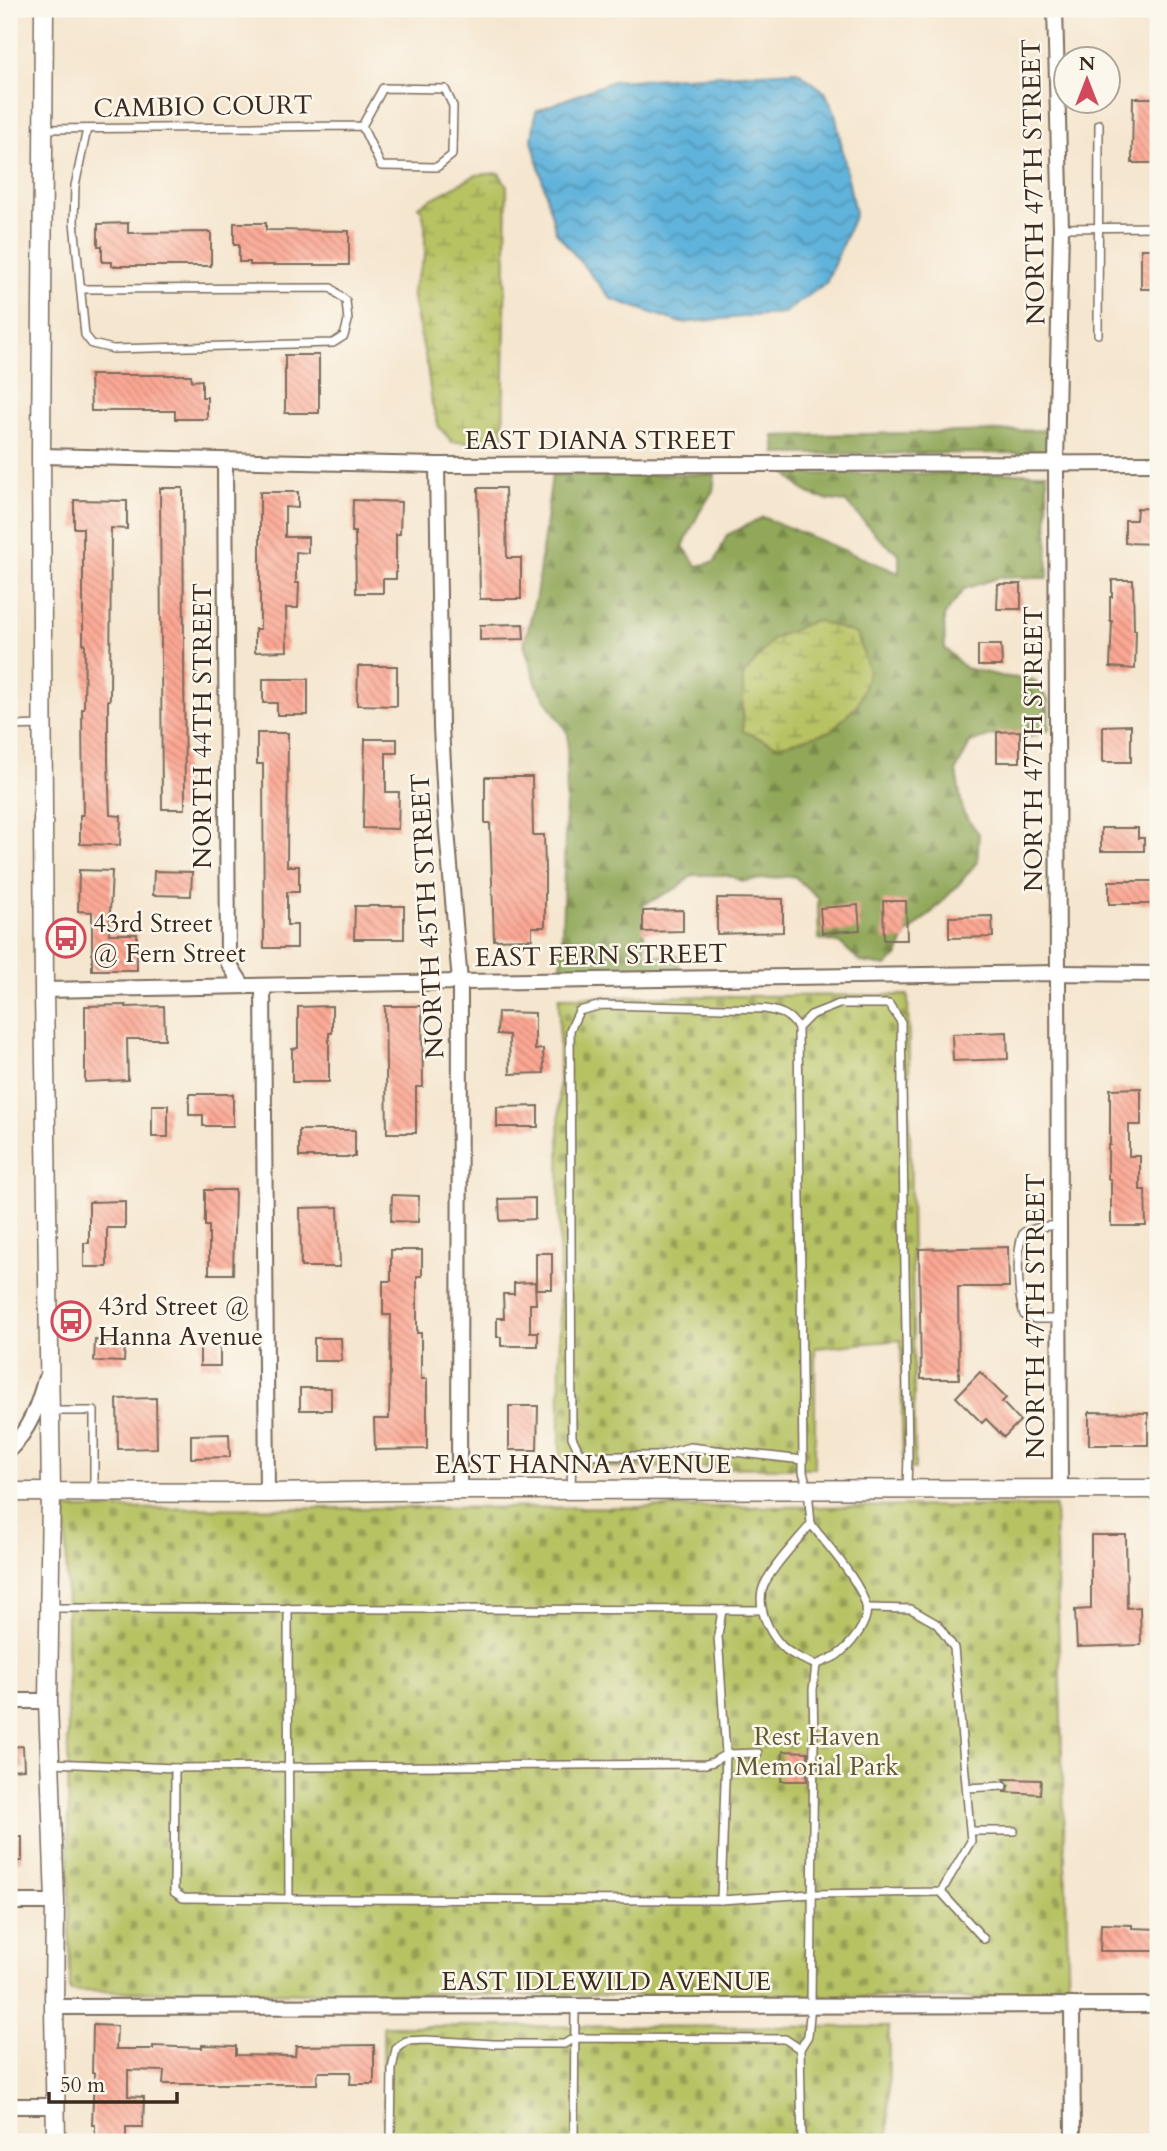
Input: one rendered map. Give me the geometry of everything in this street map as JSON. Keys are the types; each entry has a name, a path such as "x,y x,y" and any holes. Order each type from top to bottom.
{"street":[{"path":"44,9 42,725 51,1493 48,1701 55,1902 56,2142"},
{"name":"NORTH 47TH STREET","path":"1055,9 1061,228 1056,463 1060,1489"},
{"name":"EAST DIANA STREET","path":"41,456 437,466 1158,463"},
{"name":"NORTH 44TH STREET","path":"225,461 228,962 243,986"},
{"name":"NORTH 45TH STREET","path":"437,466 441,727 460,982 459,1490"},
{"name":"EAST FERN STREET","path":"44,990 1158,974"},
{"path":"263,986 267,1493"},
{"path":"9,1450 21,1437 38,1405 49,1365"},
{"name":"EAST HANNA AVENUE","path":"9,1492 1158,1489"},
{"path":"9,1701 48,1701"},
{"path":"9,1902 55,1902"},
{"path":"1072,2005 1073,2142"},
{"name":"EAST IDLEWILD AVENUE","path":"54,2007 1158,2005"},
{"path":"9,2106 56,2106"}],"lane":[{"path":"383,88 445,89 453,106 452,155 437,167 381,166 362,126 383,88"},
{"path":"1098,334 1099,124"},
{"name":"CAMBIO COURT","path":"44,129 362,126"},
{"path":"82,289 331,288 346,301 348,321 344,336 332,343 113,349 92,344 85,335 74,222 75,186 87,129"},
{"path":"1061,228 1158,227"},
{"path":"9,726 42,725"},
{"path":"799,1028 811,1015 839,1004 889,1004 901,1022 907,1489"},
{"path":"579,1452 572,1437 570,1030 579,1011 602,1005 765,1009 783,1012 799,1028 803,1472 808,1489 811,1524 858,1588 867,1608 862,1625 851,1641 837,1655 816,1665"},
{"path":"1059,1225 1024,1232 1020,1244 1020,1290 1024,1315 1035,1319 1060,1319"},
{"path":"50,1411 94,1411 94,1493"},
{"path":"571,1490 572,1455 579,1452 597,1456 657,1456 690,1447 803,1460"},
{"path":"811,1524 775,1568 762,1589 762,1610 782,1647 816,1665"},
{"path":"49,1608 762,1610"},
{"path":"288,1608 289,1899"},
{"path":"867,1608 911,1609 937,1624 954,1648 971,1841 941,1892"},
{"path":"721,1900 726,1754 718,1636 722,1610"},
{"path":"802,2142 800,2049 808,2036 810,2005 813,1690 816,1665"},
{"path":"50,1763 175,1768 706,1764 726,1754 758,1753"},
{"path":"175,1768 174,1892 183,1898 721,1900 941,1892 984,1939"},
{"path":"967,1788 1003,1786"},
{"path":"971,1831 1014,1831"},
{"path":"573,2142 575,2006"},
{"path":"391,2142 392,2069 396,2049 406,2041 564,2044 574,2038 785,2039 800,2049"}],"green space":[{"path":"499,173 507,186 503,441 452,442 439,427 432,404 414,304 412,290 425,256 425,225 418,206 476,175"},
{"path":"1046,430 1046,453 776,454 774,436"},
{"path":"1047,473 1048,578 1000,577 964,589 944,616 945,648 965,668 1034,680 1048,700 1049,730 1027,738 994,735 970,743 956,771 963,812 979,834 977,862 931,913 905,936 898,956 886,966 861,962 841,944 819,939 818,898 794,876 743,881 727,875 693,875 677,888 643,905 645,955 678,956 679,969 561,971 568,734 537,685 524,645 536,596 552,475 715,474 713,491 683,546 697,566 715,562 727,535 763,517 899,573 899,554 879,538 846,502 813,496 800,488 787,474"},
{"path":"815,620 857,634 869,671 858,704 831,731 778,746 743,731 743,676 773,639"},
{"path":"908,995 915,1469 903,1468 901,1340 815,1348 815,1468 560,1467 559,997"},
{"name":"Rest Haven Memorial Park","path":"1055,1506 1069,1999 70,1991 66,1509"},
{"path":"383,2026 889,2027 888,2142 385,2142"}],"water":[{"path":"797,71 825,92 835,113 855,214 826,283 784,313 681,323 611,299 556,232 532,140 536,111 613,81"}],"building":[{"path":"1133,98 1158,98 1158,163 1132,163"},
{"path":"128,223 128,233 211,232 211,266 112,266 112,262 102,262 102,246 98,246 98,224"},
{"path":"234,223 266,223 266,230 349,231 349,265 250,265 250,262 239,262 239,245 234,245"},
{"path":"1141,249 1158,249 1158,289 1141,289"},
{"path":"285,355 319,355 319,413 285,413"},
{"path":"90,375 191,375 192,381 202,380 202,397 207,397 207,419 175,419 175,411 91,411"},
{"path":"160,488 183,488 185,809 162,809"},
{"path":"478,488 505,488 507,558 521,558 521,599 480,599"},
{"path":"260,492 298,492 298,508 285,507 285,537 308,537 308,553 296,552 298,608 286,608 287,651 255,652 255,629 260,629"},
{"path":"74,500 127,501 127,529 111,528 108,762 110,815 121,816 120,845 80,844 80,815 83,815 82,709 85,644 83,528 74,528"},
{"path":"353,500 401,502 400,534 396,534 396,579 383,579 383,593 356,593"},
{"path":"1137,508 1158,509 1158,544 1125,543 1125,520 1136,520"},
{"path":"1112,580 1133,580 1135,669 1110,667"},
{"path":"998,584 1021,584 1021,609 997,609"},
{"path":"523,624 524,639 480,640 480,625"},
{"path":"978,645 1001,645 1002,666 978,666"},
{"path":"358,666 397,666 397,706 357,705"},
{"path":"263,679 308,679 308,715 277,715 277,703 263,703"},
{"path":"1131,725 1131,762 1103,762 1103,726"},
{"path":"1020,731 1020,762 997,762 997,732"},
{"path":"257,733 288,733 287,866 299,866 299,892 287,892 287,925 297,925 297,948 264,948 263,764 257,764"},
{"path":"365,739 397,739 397,753 386,753 386,792 399,792 398,829 363,828"},
{"path":"485,777 532,777 533,835 544,835 545,927 532,927 532,939 494,940 490,823 485,823"},
{"path":"1101,828 1138,828 1138,838 1144,838 1144,851 1101,851"},
{"path":"79,870 112,871 109,934 137,934 137,970 92,970 92,912 78,911"},
{"path":"154,871 192,872 191,896 153,895"},
{"path":"1109,881 1157,881 1157,904 1109,904"},
{"path":"717,898 783,899 783,932 717,934"},
{"path":"883,901 906,901 907,940 884,940"},
{"path":"858,905 860,930 822,933 820,908"},
{"path":"355,906 404,906 404,939 354,939"},
{"path":"683,910 683,931 643,932 643,911"},
{"path":"992,916 993,937 949,938 949,917"},
{"path":"85,1006 164,1006 165,1039 127,1039 128,1080 85,1082"},
{"path":"332,1006 329,1082 292,1082 292,1049 298,1048 298,1007"},
{"path":"385,1006 422,1006 423,1087 416,1087 416,1133 387,1133"},
{"path":"498,1012 535,1013 535,1050 543,1049 544,1073 510,1074 509,1035 497,1034"},
{"path":"1007,1032 1008,1059 953,1061 952,1034"},
{"path":"1141,1088 1141,1125 1129,1125 1129,1156 1140,1156 1140,1190 1145,1190 1146,1226 1111,1226 1111,1179 1108,1179 1110,1089"},
{"path":"189,1094 233,1094 233,1126 203,1126 203,1115 189,1115"},
{"path":"152,1105 168,1105 168,1137 152,1137"},
{"path":"538,1106 538,1127 497,1127 497,1107"},
{"path":"299,1130 355,1130 355,1157 299,1157"},
{"path":"205,1190 235,1190 233,1274 209,1274 209,1226 205,1226"},
{"path":"392,1195 419,1196 418,1222 391,1221"},
{"path":"535,1198 535,1219 500,1221 499,1199"},
{"path":"125,1201 125,1228 107,1228 107,1267 84,1267 84,1243 89,1243 89,1202"},
{"path":"338,1207 340,1267 301,1267 300,1208"},
{"path":"1008,1247 1009,1287 958,1287 959,1379 921,1379 919,1249"},
{"path":"391,1250 422,1250 422,1276 417,1276 417,1333 421,1333 421,1379 427,1379 427,1449 375,1450 374,1419 389,1419 391,1315 383,1315 383,1281 391,1281"},
{"path":"536,1253 552,1253 552,1289 536,1289"},
{"path":"535,1282 536,1304 530,1304 530,1332 538,1332 538,1346 501,1346 501,1337 497,1337 497,1318 504,1318 503,1294 514,1294 514,1283"},
{"path":"314,1338 341,1338 342,1361 314,1361"},
{"path":"200,1339 220,1339 220,1366 200,1366"},
{"path":"95,1340 125,1342 124,1362 94,1361"},
{"path":"980,1372 1006,1398 1002,1402 1020,1421 1004,1437 986,1419 982,1423 956,1397"},
{"path":"300,1388 331,1388 331,1410 300,1410"},
{"path":"156,1398 157,1448 118,1449 117,1399"},
{"path":"509,1406 538,1406 537,1450 509,1450"},
{"path":"1089,1412 1148,1413 1148,1445 1089,1445"},
{"path":"229,1434 230,1457 191,1458 191,1435"},
{"path":"1091,1535 1126,1535 1127,1608 1140,1607 1141,1645 1077,1647 1075,1610 1091,1609"},
{"path":"23,1746 24,1769 9,1770 9,1747"},
{"path":"783,1751 808,1752 807,1781 781,1781"},
{"path":"1004,1779 1041,1780 1040,1794 1003,1792 1007,1791 1009,1786"},
{"path":"9,1837 22,1837 22,1861 9,1861"},
{"path":"1101,1924 1158,1929 1158,1951 1100,1951"},
{"path":"93,2025 117,2026 116,2049 236,2046 236,2055 295,2056 296,2046 374,2045 374,2084 350,2084 351,2072 318,2072 317,2084 163,2084 164,2071 128,2070 128,2096 144,2097 143,2127 126,2127 126,2142 95,2142 95,2125 92,2125"}],"place":[{"name":"43rd Street @ Fern Street","path":"66,938"},
{"name":"43rd Street @ Hanna Avenue","path":"71,1321"}]}
